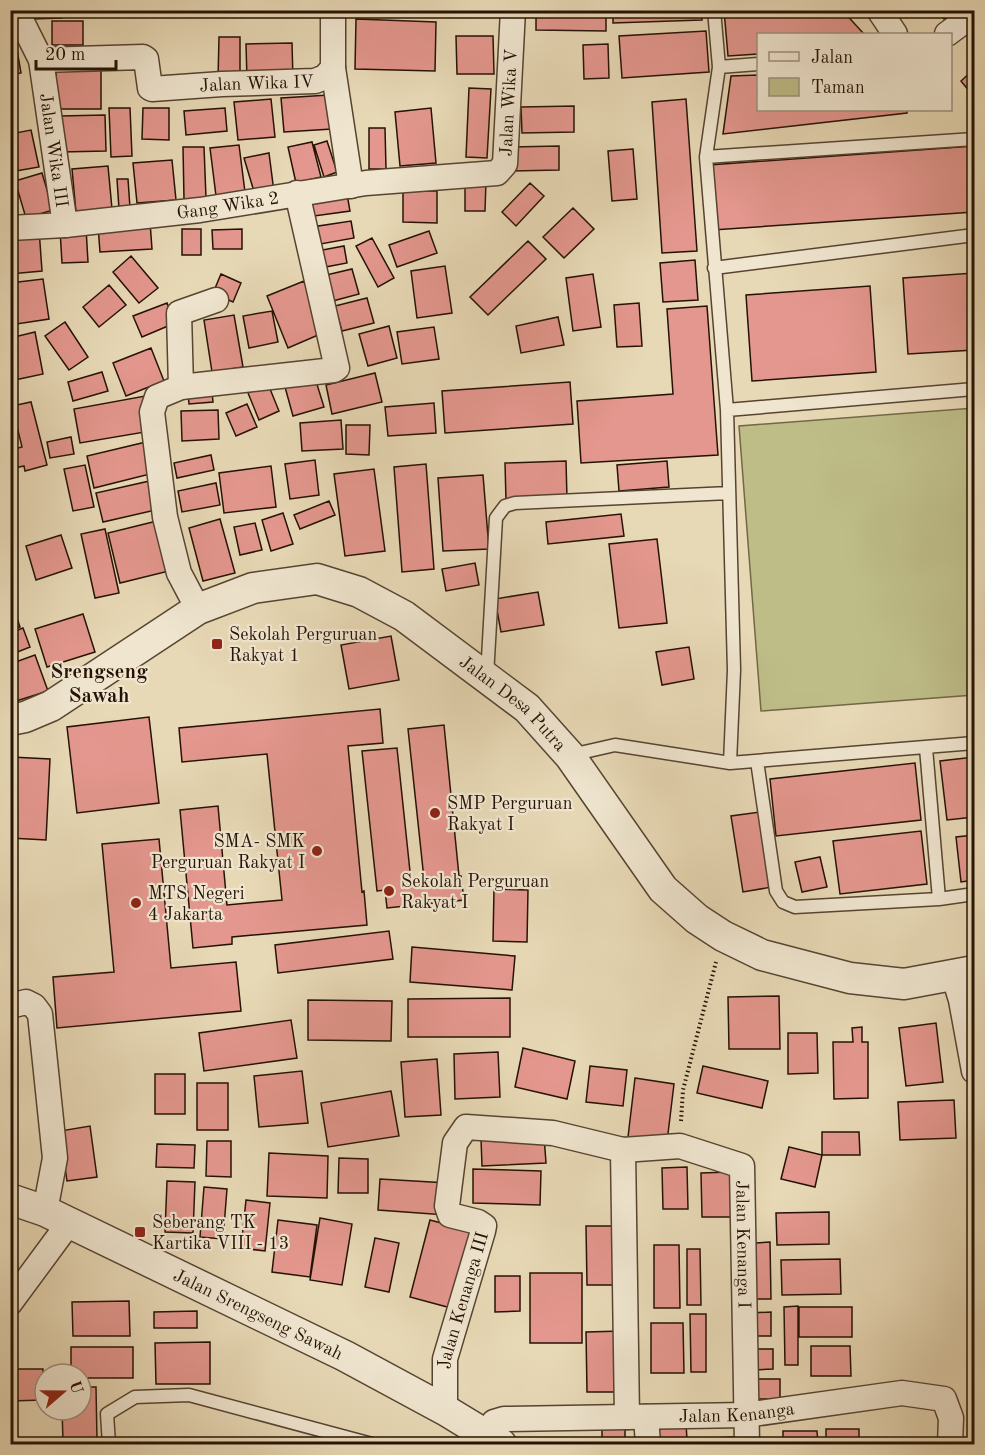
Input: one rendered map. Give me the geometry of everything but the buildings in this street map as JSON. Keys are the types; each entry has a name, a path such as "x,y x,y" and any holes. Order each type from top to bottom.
{"street":[{"name":"Jalan Wika III","path":"16,10 41,60 65,225"},
{"name":"Jalan Wika IV","path":"41,60 143,57 146,58 152,89 315,81 325,77 333,68 333,10"},
{"name":"Jalan Wika V","path":"443,177 497,173 505,164 513,10"},
{"path":"879,10 894,33"},
{"path":"948,33 975,14"},
{"path":"333,68 351,186"},
{"name":"Gang Wika 2","path":"10,228 65,225 200,210 351,186 443,177"},
{"path":"198,609 179,573 165,517 152,412 158,397 181,387 337,368 297,194"},
{"path":"181,387 179,313 216,300"},
{"name":"Jalan Desa Putra","path":"10,720 25,717 51,706 198,609 253,588 316,579 359,592 404,616 527,708 570,756 663,888 697,919 723,936 762,955 850,978 904,984 964,974"},
{"path":"964,974 961,1000 975,1071"},
{"path":"10,1006 26,1002 34,1006 40,1014 55,1158 57,1217 10,1303"},
{"name":"Jalan Kenanga III","path":"445,1410 445,1359 484,1226 478,1222 450,1215 447,1206 455,1143 466,1127 553,1133 623,1150"},
{"path":"648,1444 637,1417 623,1150 680,1146"},
{"name":"Jalan Kenanga I","path":"680,1146 742,1166 747,1444"},
{"name":"Jalan Srengseng Sawah","path":"10,1199 57,1217 345,1356 494,1439"},
{"name":"Jalan Kenanga","path":"494,1439 494,1422 504,1419 746,1415 902,1393 944,1399 951,1418 950,1444"}],"lane":[{"path":"714,10 720,67 706,157 727,410 734,670 730,763"},
{"path":"720,67 757,64"},
{"path":"706,157 975,139"},
{"path":"714,268 975,235"},
{"path":"727,410 975,389"},
{"path":"487,676 496,518 505,506 515,503 729,493"},
{"path":"570,756 615,746 730,763 975,743"},
{"path":"926,748 939,898"},
{"path":"757,761 776,891 783,902 795,906 975,894"},
{"path":"109,1444 107,1414 135,1397 189,1395 372,1444"}],"path":[{"path":"680,1146 683,1090 717,958"}],"green space":[{"path":"974,408 974,695 761,711 739,426"}],"place":[{"name":"Sekolah Perguruan Rakyat 1","path":"217,644"},
{"name":"SMP Perguruan Rakyat I","path":"435,813"},
{"name":"SMA- SMK Perguruan Rakyat I","path":"317,851"},
{"name":"Sekolah Perguruan Rakyat I","path":"389,891"},
{"name":"MTS Negeri 4 Jakarta","path":"136,903"},
{"name":"Seberang TK Kartika VIII - 13","path":"140,1232"}],"district":[{"name":"Srengseng Sawah","path":"99,683"}]}
